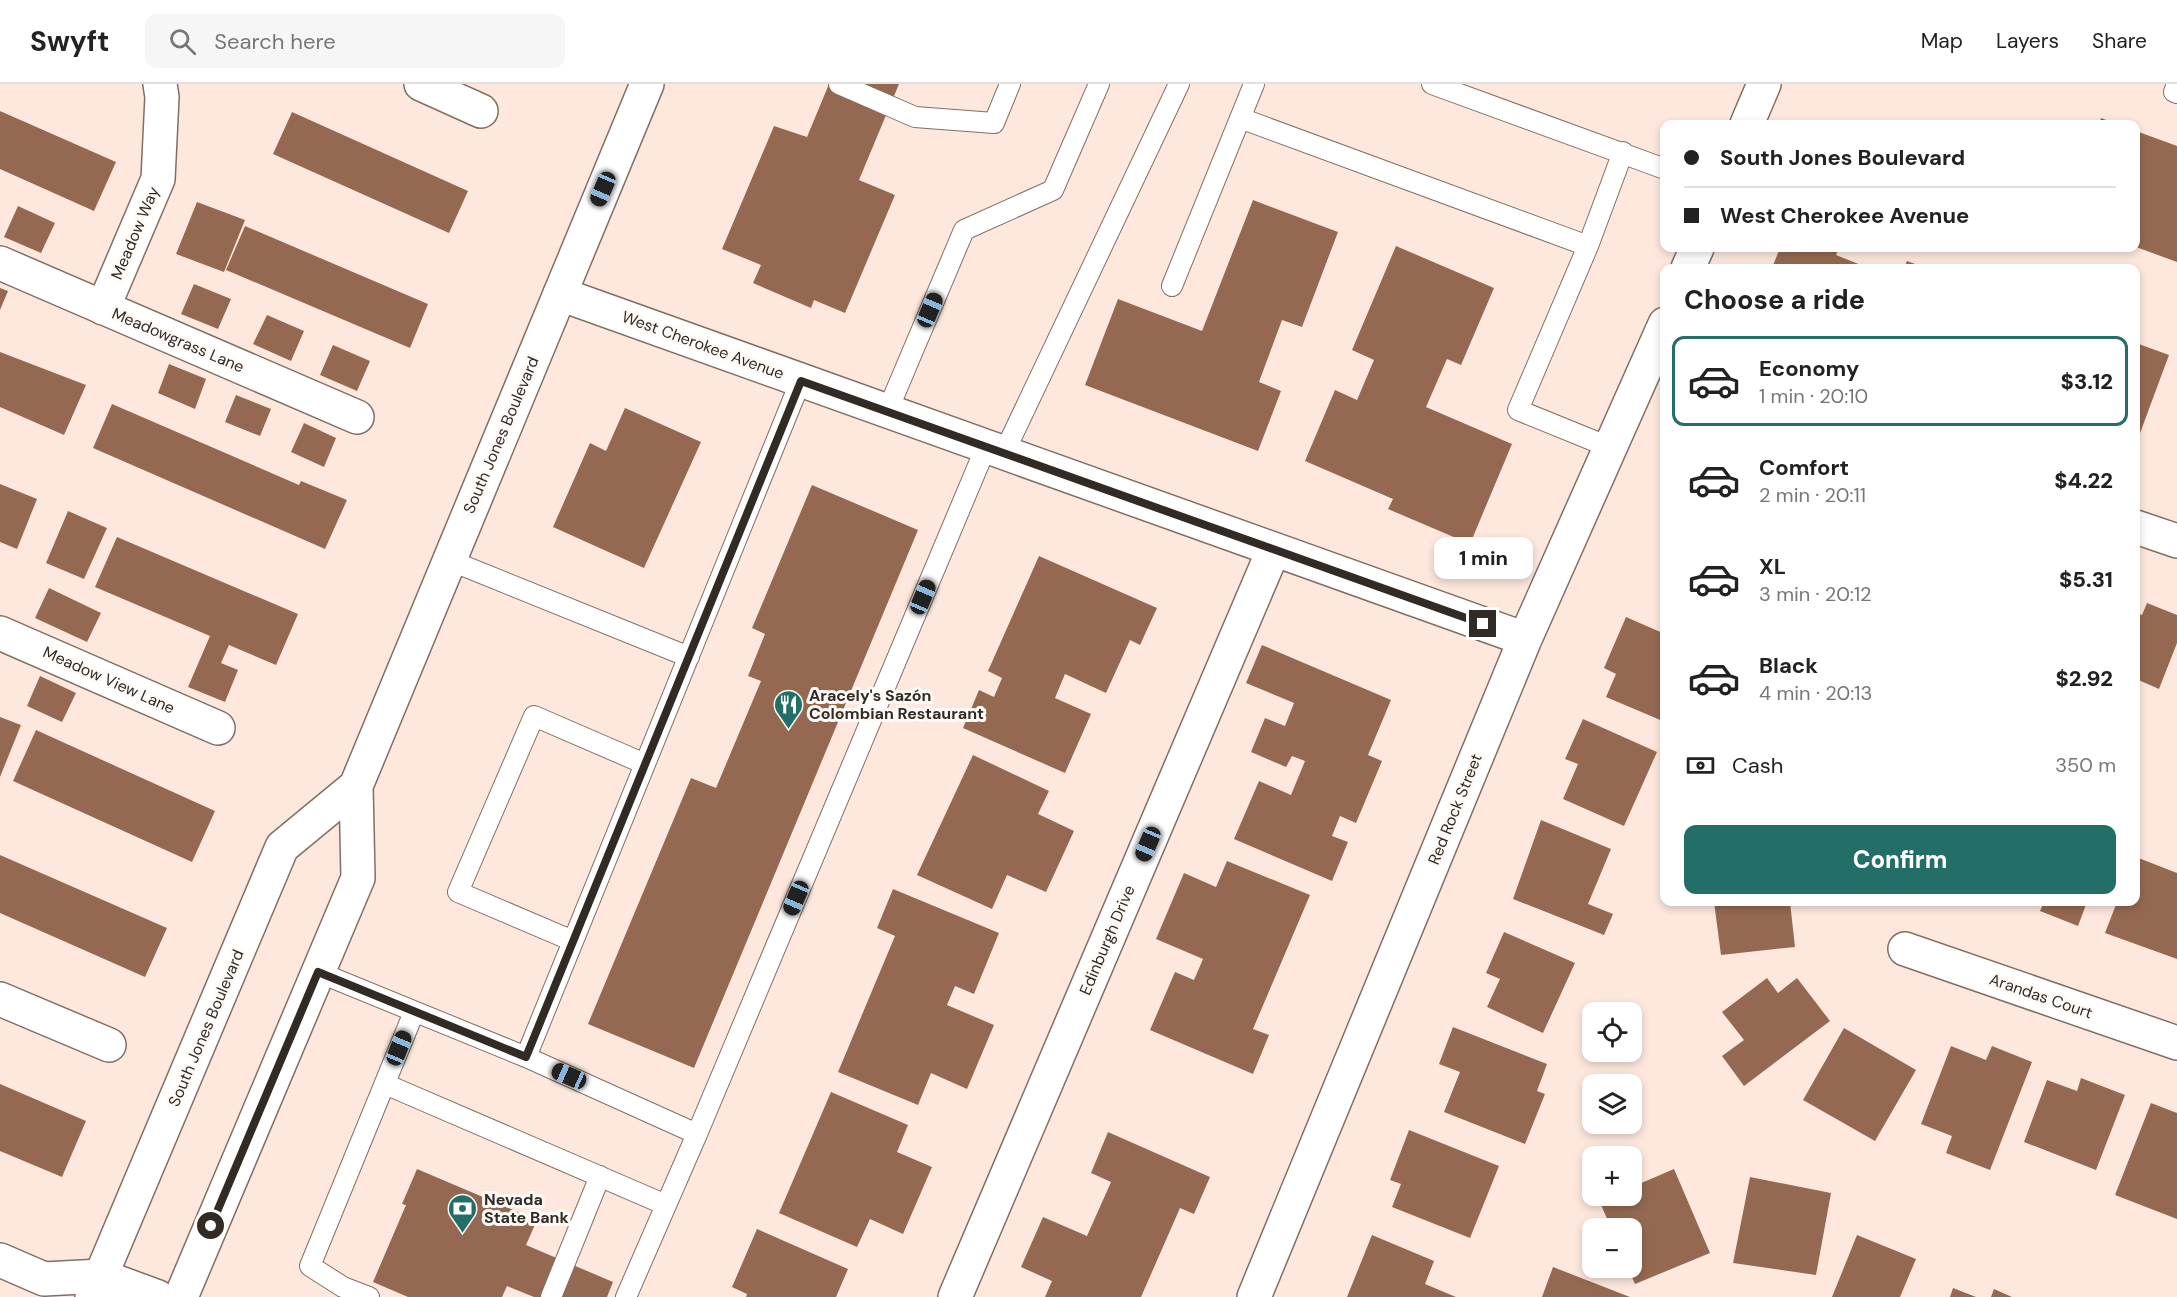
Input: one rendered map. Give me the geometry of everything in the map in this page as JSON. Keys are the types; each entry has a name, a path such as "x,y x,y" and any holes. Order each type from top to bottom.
{"street":[{"name":"Meadow Way","path":"103,308 158,179 162,97 160,84"},
{"path":"421,84 481,111"},
{"name":"South Jones Boulevard","path":"181,1297 358,878 356,786 647,84"},
{"path":"1749,120 1764,84"},
{"name":"Meadowgrass Lane","path":"0,263 357,417"},
{"name":"West Cherokee Avenue","path":"560,294 1273,551 1525,639"},
{"name":"Red Rock Street","path":"1254,1297 1525,639 1609,447 1659,358"},
{"path":"2140,528 2177,542"},
{"name":"Edinburgh Drive","path":"955,1297 1273,551"},
{"name":"Meadow View Lane","path":"0,633 218,728"},
{"name":"South Jones Boulevard","path":"97,1286 282,847 356,786"},
{"name":"Arandas Court","path":"1905,949 2177,1043"},
{"path":"0,999 109,1045"},
{"path":"0,1260 50,1288 97,1286 158,1297"}],"lane":[{"path":"839,84 915,117 994,123 1010,84"},
{"path":"887,412 964,230 1053,190 1099,84"},
{"path":"626,1297 995,450 1179,84"},
{"path":"1172,286 1254,84"},
{"path":"1432,84 1660,167"},
{"path":"2177,84 2174,92 2177,93"},
{"path":"1240,118 1588,246"},
{"path":"1609,447 1518,410 1588,246 1623,152"},
{"path":"526,1057 801,381"},
{"path":"449,560 689,657"},
{"path":"573,941 458,892 534,716 645,764"},
{"path":"318,972 526,1057 697,1134"},
{"path":"369,1297 343,1287 310,1266 414,1012"},
{"path":"385,1084 666,1205"},
{"path":"551,1297 600,1176"}],"building":[{"path":"829,84 899,84 859,180 895,195 845,313 814,300 811,308 753,283 761,265 722,249 774,126 807,137"},
{"path":"0,111 116,162 94,211 0,169"},
{"path":"292,112 468,191 449,233 273,154"},
{"path":"2140,132 2177,146 2177,262 2140,248"},
{"path":"1253,200 1338,232 1302,327 1282,320 1259,382 1281,391 1258,451 1085,385 1118,299 1202,331"},
{"path":"197,202 245,220 224,272 176,254"},
{"path":"18,206 55,223 41,253 4,237"},
{"path":"245,226 428,304 410,348 226,270"},
{"path":"1396,246 1494,288 1461,365 1447,359 1426,407 1512,444 1470,544 1388,509 1393,499 1305,461 1335,390 1357,400 1374,360 1352,350"},
{"path":"1778,252 1837,252 1836,255 1858,264 1774,264"},
{"path":"194,284 231,299 218,329 181,314"},
{"path":"0,288 8,291 0,310"},
{"path":"267,315 304,331 291,361 253,344"},
{"path":"2140,344 2169,355 2140,433"},
{"path":"333,345 370,361 357,391 320,375"},
{"path":"0,352 86,385 64,435 0,407"},
{"path":"169,364 206,379 195,409 158,393"},
{"path":"236,395 271,409 260,436 225,422"},
{"path":"112,404 299,485 301,481 347,500 325,549 93,448"},
{"path":"625,408 701,442 644,568 553,527 590,443 606,451"},
{"path":"304,423 336,438 324,467 291,452"},
{"path":"0,484 37,499 17,549 0,542"},
{"name":"Aracely's Sazón Colombian Restaurant","path":"812,485 918,530 694,1068 588,1024 691,778 716,788 761,681 748,676 765,634 752,628"},
{"path":"68,511 107,528 84,579 46,563"},
{"path":"117,537 298,614 276,665 229,645 221,663 238,670 225,702 188,687 210,636 95,587"},
{"path":"1039,556 1157,608 1140,645 1130,640 1106,693 1065,674 1055,698 1091,714 1065,773 963,728 979,690 994,697 1002,678 988,671"},
{"path":"49,588 101,613 87,642 35,618"},
{"path":"2147,603 2177,615 2177,643 2159,689 2140,681 2140,614 2142,615"},
{"path":"1626,617 1660,632 1660,720 1606,697 1616,674 1604,668"},
{"path":"1262,645 1391,700 1368,755 1382,761 1356,823 1340,816 1332,836 1348,842 1332,881 1234,839 1259,781 1291,795 1305,761 1292,756 1286,767 1251,752 1265,718 1285,726 1294,703 1246,683"},
{"path":"40,676 76,693 62,722 27,706"},
{"path":"0,717 21,725 0,777"},
{"path":"1583,719 1657,752 1624,826 1563,799 1578,764 1565,759"},
{"path":"36,730 215,811 192,862 13,781"},
{"path":"973,755 1049,791 1038,814 1074,831 1046,892 1007,875 992,909 917,875"},
{"path":"1541,820 1611,849 1588,904 1613,914 1604,935 1513,899"},
{"path":"0,855 167,928 145,977 0,913"},
{"path":"2140,859 2177,873 2177,959 2105,933 2115,906 2140,906"},
{"path":"1227,861 1310,895 1253,1029 1269,1035 1253,1074 1150,1030 1175,972 1194,980 1203,959 1156,939 1184,873 1216,887"},
{"path":"893,889 999,933 974,994 955,986 947,1005 994,1025 967,1089 931,1073 918,1105 838,1072 895,936 877,928"},
{"path":"1715,906 1790,906 1795,947 1721,955"},
{"path":"2042,906 2086,906 2078,926 2040,911"},
{"path":"1504,932 1575,963 1543,1033 1487,1007 1500,979 1486,973"},
{"path":"1767,978 1778,993 1797,978 1830,1021 1744,1086 1722,1056 1744,1040 1722,1012"},
{"path":"1453,1027 1547,1064 1537,1091 1545,1094 1525,1144 1444,1112 1460,1072 1439,1064"},
{"path":"1844,1028 1916,1070 1875,1141 1803,1100"},
{"path":"1951,1046 1986,1060 1992,1046 2032,1062 1990,1170 1946,1153 1952,1136 1921,1124"},
{"path":"2081,1078 2125,1095 2096,1170 2024,1142 2047,1080 2077,1091"},
{"path":"0,1084 86,1121 62,1177 0,1151"},
{"path":"831,1092 908,1125 897,1152 932,1167 903,1234 870,1219 857,1247 779,1213"},
{"path":"2151,1103 2177,1113 2177,1219 2115,1195"},
{"path":"1409,1130 1499,1166 1470,1238 1392,1207 1401,1184 1390,1180"},
{"path":"1108,1132 1210,1177 1194,1214 1180,1208 1141,1297 1045,1297 1052,1281 1021,1267 1043,1217 1087,1236 1111,1182 1091,1173"},
{"name":"Nevada State Bank","path":"417,1169 537,1220 526,1245 613,1282 607,1297 534,1297 507,1286 502,1297 408,1297 373,1282 406,1205 402,1204"},
{"path":"1674,1169 1710,1253 1635,1284 1632,1278 1642,1278 1642,1218 1607,1218 1602,1206 1642,1206 1642,1183"},
{"path":"1750,1177 1831,1193 1816,1275 1733,1263"},
{"path":"757,1229 848,1269 836,1297 746,1297 747,1294 732,1287"},
{"path":"1372,1235 1434,1261 1425,1284 1456,1297 1347,1297"},
{"path":"1857,1235 1916,1259 1900,1297 1832,1297"},
{"path":"1553,1267 1630,1297 1542,1297"},
{"path":"1953,1288 1976,1297 1950,1297"},
{"path":"1994,1289 2012,1297 1991,1297"}],"place":[{"name":"Aracely's Sazón Colombian Restaurant","path":"788,730"},
{"name":"Nevada State Bank","path":"463,1234"}],"route":[{"path":"211,1226 318,972 526,1057 801,381 1483,624"}]}
